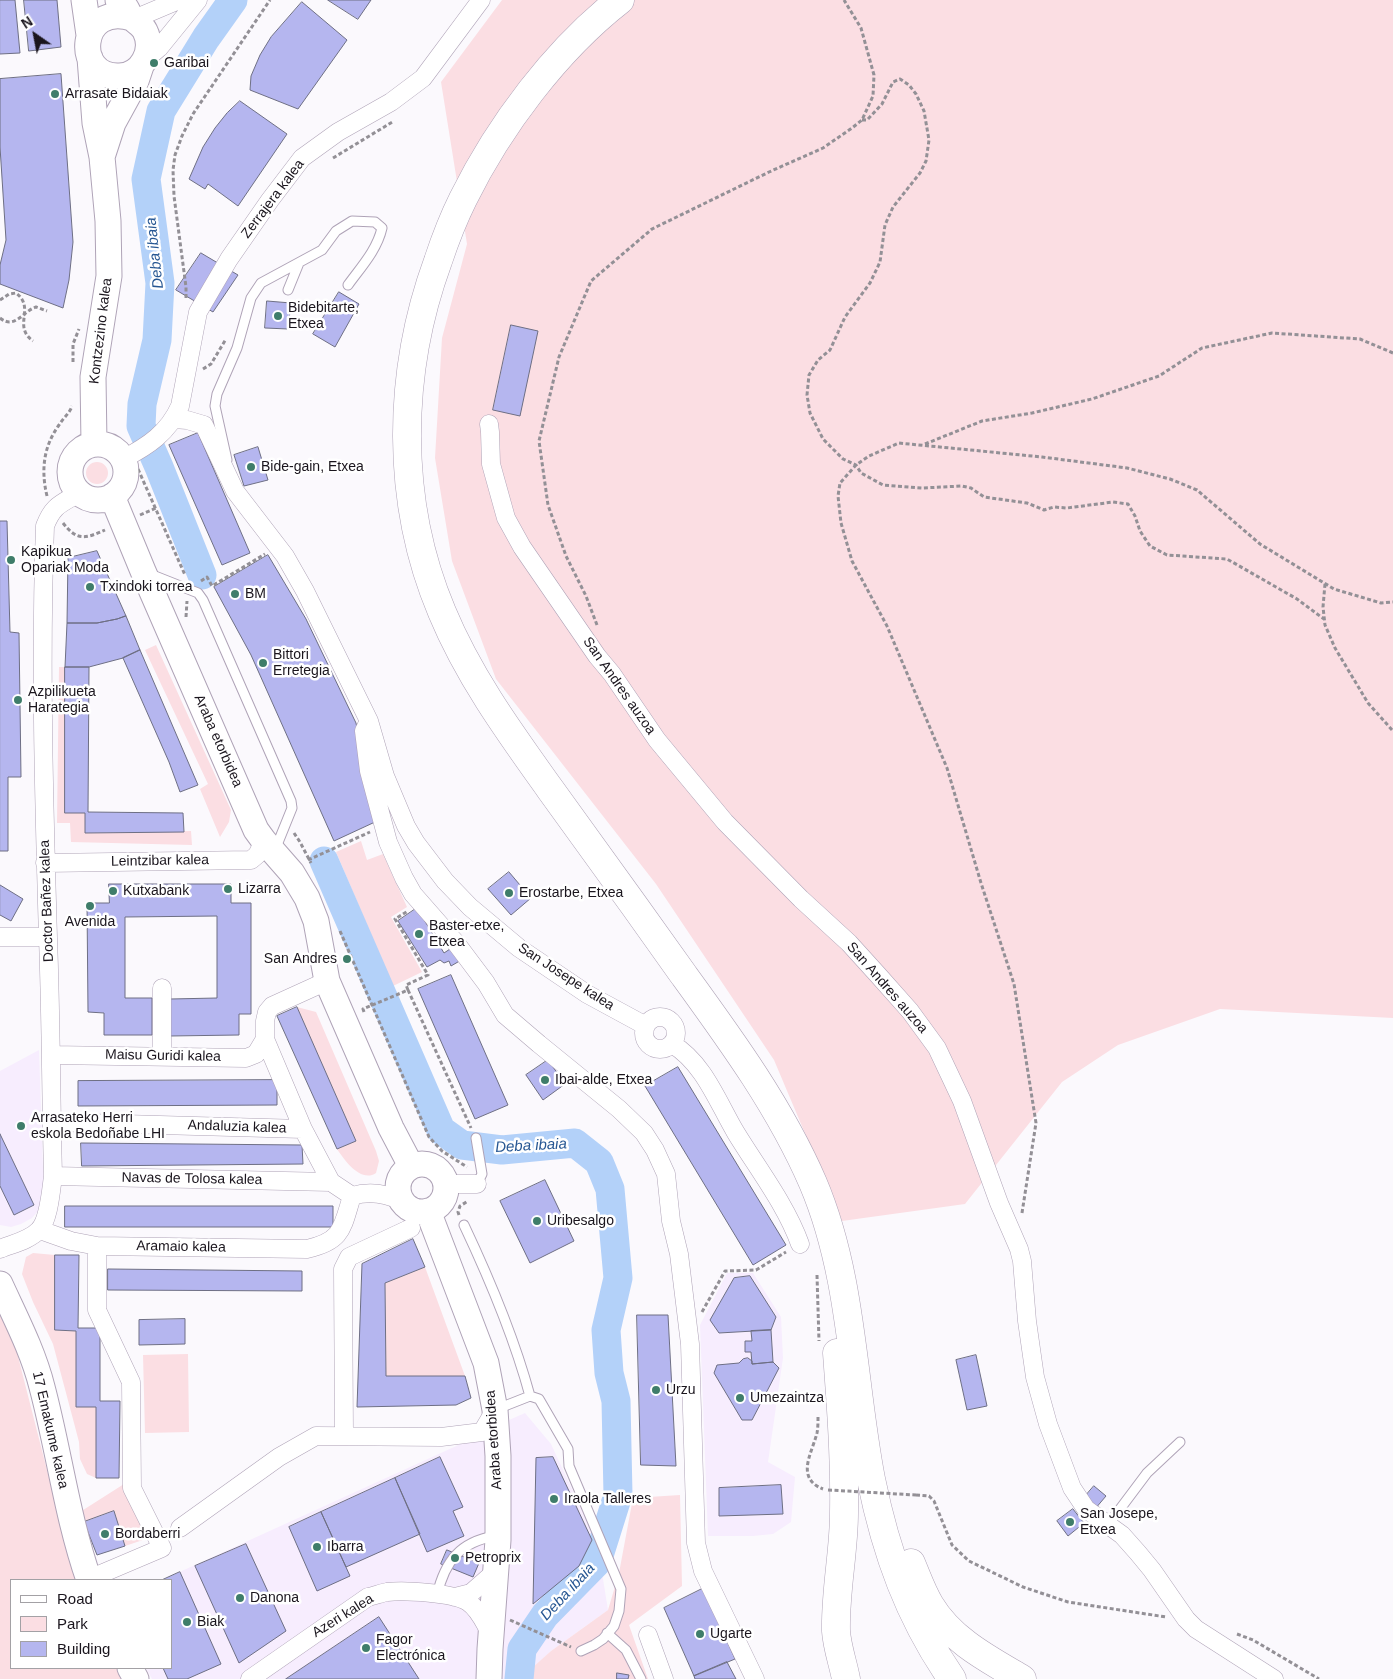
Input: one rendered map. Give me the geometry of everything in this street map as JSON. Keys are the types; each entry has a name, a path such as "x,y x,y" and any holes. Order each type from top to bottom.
{"main road":[{"path":"620,0 570,46 530,92 494,144 463,199 448,233 424,302 410,375 407,453 410,492 415,522 430,579 440,608 461,654 478,684 530,760 735,1046 777,1113 814,1186 838,1262 852,1340 870,1475 880,1519 894,1566 910,1608 932,1650 952,1679"},
{"path":"827,1224 836,1301 844,1512 837,1591 836,1632 839,1654 846,1679"},
{"path":"852,1340 872,1396 883,1454 907,1554 930,1605 952,1633 988,1659 1022,1679"}],"street":[{"name":"Kontzezino kalea","path":"84,0 95,123 102,157 108,221 109,276 93,377 94,444"},
{"path":"179,0 102,19 94,26 89,46 99,70 113,76 128,75 159,48 198,0"},
{"name":"Zerrajera kalea","path":"127,457 163,433 174,419 180,406 198,312 230,259 270,200 302,158 338,132 391,102 423,78 481,0"},
{"path":"128,12 145,31 148,40 149,50 144,62"},
{"name":"Kontzezino kalea","path":"102,157 113,123 144,62"},
{"name":"San Josepe kalea","path":"174,419 187,420 204,425 235,491 278,546 305,591 369,721 385,776 406,826 416,843 451,887 470,907 526,953 587,994 646,1026"},
{"name":"San Andres auzoa","path":"489,424 491,464 506,518 522,547 657,740 725,822 801,899 849,943 899,998 937,1048 956,1088 999,1203 1017,1243 1022,1261 1026,1321 1033,1366 1044,1412 1076,1496 1086,1509 1122,1535 1138,1553 1186,1620 1196,1629 1274,1679"},
{"path":"94,444 110,446 127,457 125,481 120,490 112,496 97,500 86,498 79,493 71,481 69,471 71,462 80,450 94,444"},
{"name":"Doctor Bañez kalea","path":"40,1230 48,1211 54,1176 45,863 42,623 44,526 58,504 79,493"},
{"name":"Araba etorbidea","path":"112,496 256,830 292,873 307,898 316,921 327,981 391,1128 411,1166"},
{"path":"369,721 364,731 367,758 383,827 404,878 414,894 456,943 486,983 505,1014 619,1109 644,1133 655,1150 666,1174 671,1221 679,1254 689,1333 696,1543 703,1571 755,1679"},
{"name":"Leintzibar kalea","path":"45,863 252,860 269,847"},
{"path":"0,937 48,937"},
{"path":"327,981 272,1006 267,1012 265,1020 265,1039 303,1129 331,1182 352,1196 362,1193 390,1196 413,1210 420,1220"},
{"path":"162,988 162,1056"},
{"path":"659,1017 669,1020 675,1029 675,1040 672,1044 663,1049 653,1048 646,1041 644,1031 649,1022 659,1017"},
{"name":"Maisu Guridi kalea","path":"51,1055 246,1058 256,1054 265,1039"},
{"path":"672,1044 691,1059 707,1082 764,1177 800,1244"},
{"name":"Andaluzia kalea","path":"52,1122 303,1129"},
{"path":"344,1435 343,1269 349,1256 420,1220 434,1209 444,1198 446,1184 440,1170 433,1166 418,1163 404,1171 398,1185 401,1201"},
{"name":"Navas de Tolosa kalea","path":"54,1176 331,1182"},
{"path":"446,1184 476,1184"},
{"name":"Aramaio kalea","path":"40,1230 71,1241 97,1246 307,1249 324,1245 341,1230 352,1196"},
{"name":"Araba etorbidea","path":"420,1220 486,1362 495,1410 498,1456 498,1536 489,1679"},
{"path":"0,1249 40,1230"},
{"path":"91,1579 162,1548 132,1488 131,1382 97,1310 97,1246"},
{"name":"17 Emakume kalea","path":"0,1284 29,1350 42,1386 67,1504 89,1579"},
{"path":"180,1528 279,1457 316,1436 441,1437 482,1432 495,1410"},
{"path":"455,1597 471,1594 496,1571"},
{"name":"Azeri kalea","path":"250,1679 368,1597 385,1592 455,1597 469,1603 478,1613 491,1634"},
{"path":"648,1635 664,1679"}],"lane":[{"path":"235,491 215,406 217,394 237,348 251,298 261,283 322,250 336,231 352,221 375,222 382,228 379,240 348,285"},
{"path":"288,290 299,263"},
{"path":"143,571 188,588 198,593 203,600 291,802 292,808 286,823 269,847"},
{"path":"476,1138 482,1174 476,1184"},
{"path":"464,1224 485,1269 510,1332 530,1396"},
{"path":"495,1410 530,1396 539,1399 568,1449 569,1466 620,1589 619,1611 614,1626 594,1645 581,1651"},
{"path":"1108,1526 1147,1473 1180,1442"},
{"path":"437,1595 441,1580 449,1563 461,1550 470,1543 483,1538 498,1536"},
{"path":"607,1633 626,1650 641,1679"}],"path":[{"path":"186,287 174,196 173,170 175,155 182,136 194,114 270,0"},
{"path":"599,628 586,596 566,556 548,505 539,441 559,357 591,281 652,229 768,172 823,148 862,120 873,96 874,75 861,28 844,0"},
{"path":"862,120 867,120 873,115 882,104 893,82 900,78 916,94 924,111 929,140 926,161 920,173 893,207 885,225 880,262 870,282 845,317 830,350 818,360 809,375 807,395 810,413 823,439 843,459 856,465 862,473 883,485 922,488 962,486 971,488 984,497 1027,503 1044,510 1054,507 1067,508 1113,502 1128,504 1135,516 1140,531 1150,546 1167,555 1227,559 1297,599 1324,619"},
{"path":"331,159 398,118"},
{"path":"0,300 9,294 16,293 22,298 25,304 24,328 26,336 33,341"},
{"path":"0,318 4,322 12,322 36,306 47,311"},
{"path":"923,445 982,421 1032,413 1092,399 1159,376 1202,348 1272,333 1360,339 1393,354"},
{"path":"1017,1243 1036,1123 1014,984 981,883 947,768 887,626 852,560 841,523 838,496 840,483 856,465 869,456 899,443 1042,457 1127,468 1170,480 1196,490 1260,544 1334,589 1381,603 1393,602"},
{"path":"127,457 187,579 188,588 185,613 187,619"},
{"path":"188,588 207,577 212,586 278,546"},
{"path":"1325,584 1324,625 1335,648 1368,703 1393,731"},
{"path":"286,823 300,842 313,867"},
{"path":"313,856 383,827"},
{"path":"421,903 394,919 428,975 406,985 406,991 476,1138"},
{"path":"338,925 429,1136 442,1151 467,1167 476,1184 472,1198 460,1206 458,1212 464,1224"},
{"path":"371,1005 406,991"},
{"path":"689,1333 699,1320 725,1271 756,1270 800,1244"},
{"path":"828,1490 929,1496 934,1501 948,1537 962,1556 1023,1587"},
{"path":"520,1624 581,1651"}],"shaded area":[{"name":"Arrasateko Herri eskola Bedoñabe LHI","path":"39,1050 44,1197 39,1210 32,1218 11,1227 0,1225 0,1071"},
{"name":"Umezaintza","path":"727,1273 753,1273 781,1317 783,1358 768,1462 795,1477 791,1522 773,1534 708,1536 700,1325"},
{"path":"525,1413 551,1444 591,1530 603,1579 608,1610 551,1651 533,1668 531,1679 152,1679 147,1669 172,1669 172,1579 164,1579 465,1442 482,1432"}],"green space":[{"path":"502,0 1393,0 1393,1018 1220,1009 1118,1045 1062,1082 965,1204 842,1221 774,1060 656,884 496,679 452,561 435,458 442,338 467,244 441,82"},
{"path":"97,462 105,465 108,473 105,481 97,484 89,481 86,473 89,465"},
{"path":"156,645 231,810 229,822 220,837 200,789 208,784 145,650"},
{"path":"59,667 65,667 65,813 85,813 85,833 191,831 192,845 71,842 70,823 57,823"},
{"path":"361,841 367,860 383,854 407,907 391,917 422,972 393,986 336,852"},
{"path":"297,1007 316,1012 376,1151 379,1161 376,1173 365,1175 359,1173 349,1165 337,1149 355,1141"},
{"path":"33,1253 55,1255 55,1330 76,1331 76,1407 96,1407 96,1478 87,1474 80,1459 79,1442 53,1344 22,1274 26,1257"},
{"path":"425,1267 465,1376 386,1376 385,1283"},
{"path":"0,1306 12,1333 72,1568 77,1579 10,1579 10,1669 122,1669 127,1679 0,1679"},
{"path":"188,1354 189,1432 145,1433 143,1355"},
{"path":"124,1484 149,1538 125,1546 114,1511 84,1522 80,1512"},
{"path":"680,1495 682,1586 629,1625 648,1679 531,1679 532,1668 551,1651 608,1610 619,1573 633,1498"}],"building":[{"path":"0,0 15,0 20,53 0,54"},
{"path":"24,0 57,0 61,47 29,51"},
{"path":"328,0 371,0 358,19"},
{"path":"302,2 347,40 298,109 250,90 251,76 260,55 271,37"},
{"path":"61,74 73,242 69,280 63,308 0,284 0,265 6,240 0,147 0,79"},
{"path":"240,101 287,134 238,206 208,184 205,189 189,179 203,147 215,128"},
{"path":"201,253 238,275 213,312 176,290"},
{"path":"339,292 359,304 335,347 313,334"},
{"name":"Bidebitarte, Etxea","path":"267,301 291,303 288,329 265,328"},
{"path":"511,325 538,331 520,416 493,410"},
{"path":"198,433 250,553 222,565 169,445"},
{"name":"Bide-gain, Etxea","path":"258,447 268,480 244,486 234,455"},
{"path":"0,521 7,521 10,632 19,633 21,777 8,777 8,851 0,851"},
{"name":"Txindoki torrea","path":"97,551 126,616 97,623 67,623 68,558"},
{"path":"268,555 306,619 356,723 375,822 334,841 251,655 214,587"},
{"path":"126,616 140,650 123,658 89,667 65,667 67,623 97,623"},
{"path":"140,650 198,785 180,792 169,762 123,658"},
{"path":"65,667 89,667 88,812 183,813 184,832 85,833 85,813 65,813"},
{"name":"Erostarbe, Etxea","path":"509,872 531,898 511,915 488,889"},
{"path":"109,884 231,884 231,903 251,903 251,1014 239,1014 239,1035 170,1036 170,999 217,998 217,916 125,917 125,998 152,998 152,1035 104,1035 104,1013 88,1012 87,903 109,903"},
{"path":"0,885 23,899 11,921 0,915"},
{"name":"Baster-etxe, Etxea","path":"417,908 444,953 453,947 463,959 451,966 449,961 444,963 440,960 427,967 398,921"},
{"path":"451,975 508,1105 475,1119 418,989"},
{"path":"297,1007 356,1141 337,1149 277,1016"},
{"name":"Ibai-alde, Etxea","path":"548,1060 565,1084 543,1100 526,1075"},
{"path":"678,1067 786,1245 753,1265 645,1086"},
{"path":"277,1080 277,1105 78,1106 78,1081"},
{"path":"0,1134 34,1205 14,1215 0,1186"},
{"path":"81,1143 302,1145 303,1164 82,1166"},
{"name":"Uribesalgo","path":"545,1180 574,1241 530,1263 500,1201"},
{"path":"65,1206 333,1206 333,1227 65,1227"},
{"path":"413,1239 425,1267 385,1283 386,1376 465,1376 471,1398 456,1405 357,1407 362,1264"},
{"path":"55,1255 79,1255 78,1328 100,1328 100,1401 120,1401 119,1478 96,1478 96,1407 76,1407 76,1331 55,1330"},
{"path":"108,1269 302,1271 302,1291 108,1290"},
{"path":"750,1276 776,1317 771,1330 719,1333 710,1320 734,1278"},
{"name":"Urzu","path":"637,1315 668,1315 676,1466 641,1465"},
{"path":"185,1319 185,1344 139,1345 139,1320"},
{"path":"771,1330 773,1362 752,1364 751,1352 745,1352 745,1341 752,1341 751,1331"},
{"path":"976,1355 987,1406 967,1410 956,1360"},
{"path":"748,1358 752,1361 752,1364 773,1362 779,1368 752,1420 742,1420 714,1373 717,1365 739,1363 743,1359"},
{"path":"440,1457 463,1507 453,1511 464,1536 427,1552 395,1478"},
{"name":"Iraola Talleres","path":"553,1457 592,1540 579,1566 533,1604 536,1458"},
{"path":"395,1478 420,1534 346,1567 321,1512"},
{"path":"781,1485 783,1514 719,1516 719,1488"},
{"path":"1094,1486 1106,1496 1095,1509 1083,1499"},
{"name":"San Josepe, Etxea","path":"1073,1509 1084,1523 1068,1536 1057,1521"},
{"name":"Bordaberri","path":"114,1511 125,1546 97,1555 84,1522"},
{"name":"Ibarra","path":"321,1512 350,1576 317,1591 289,1527"},
{"name":"Danona","path":"246,1544 286,1631 239,1663 195,1566"},
{"path":"447,1550 479,1563 473,1577 441,1564"},
{"name":"Biak","path":"180,1572 221,1664 187,1679 168,1679 163,1669 172,1669 172,1579 164,1579"},
{"name":"Ugarte","path":"704,1588 735,1659 694,1676 664,1608"},
{"name":"Fagor Electrónica","path":"379,1617 419,1679 286,1679"},
{"path":"727,1662 736,1679 695,1679 694,1676"},
{"path":"617,1673 629,1675 628,1679 617,1679"}],"waterway":[{"name":"Deba ibaia","path":"202,575 141,426 142,404 157,340 160,283 146,179 161,111 206,38 233,0"},
{"name":"Deba ibaia","path":"324,861 441,1130 462,1145 502,1150 575,1143 599,1162 610,1189 618,1278 606,1330 609,1373 616,1401 618,1495 597,1562 545,1615 522,1649 519,1679"}],"place":[{"name":"Garibai","path":"154,63"},
{"name":"Arrasate Bidaiak","path":"55,94"},
{"name":"Bidebitarte, Etxea","path":"278,316"},
{"name":"Bide-gain, Etxea","path":"251,467"},
{"name":"Kapikua Opariak Moda","path":"11,560"},
{"name":"Txindoki torrea","path":"90,587"},
{"name":"BM","path":"235,594"},
{"name":"Bittori Erretegia","path":"263,663"},
{"name":"Azpilikueta Harategia","path":"18,700"},
{"name":"Lizarra","path":"228,889"},
{"name":"Kutxabank","path":"113,891"},
{"name":"Erostarbe, Etxea","path":"509,893"},
{"name":"Avenida","path":"90,906"},
{"name":"Baster-etxe, Etxea","path":"419,934"},
{"name":"San Andres","path":"347,959"},
{"name":"Ibai-alde, Etxea","path":"545,1080"},
{"name":"Arrasateko Herri eskola Bedoñabe LHI","path":"21,1126"},
{"name":"Uribesalgo","path":"537,1221"},
{"name":"Urzu","path":"656,1390"},
{"name":"Umezaintza","path":"740,1398"},
{"name":"Iraola Talleres","path":"554,1499"},
{"name":"San Josepe, Etxea","path":"1070,1522"},
{"name":"Bordaberri","path":"105,1534"},
{"name":"Ibarra","path":"317,1547"},
{"name":"Petroprix","path":"455,1558"},
{"name":"Danona","path":"240,1598"},
{"name":"Biak","path":"187,1622"},
{"name":"Ugarte","path":"700,1634"},
{"name":"Fagor Electrónica","path":"366,1648"}]}
